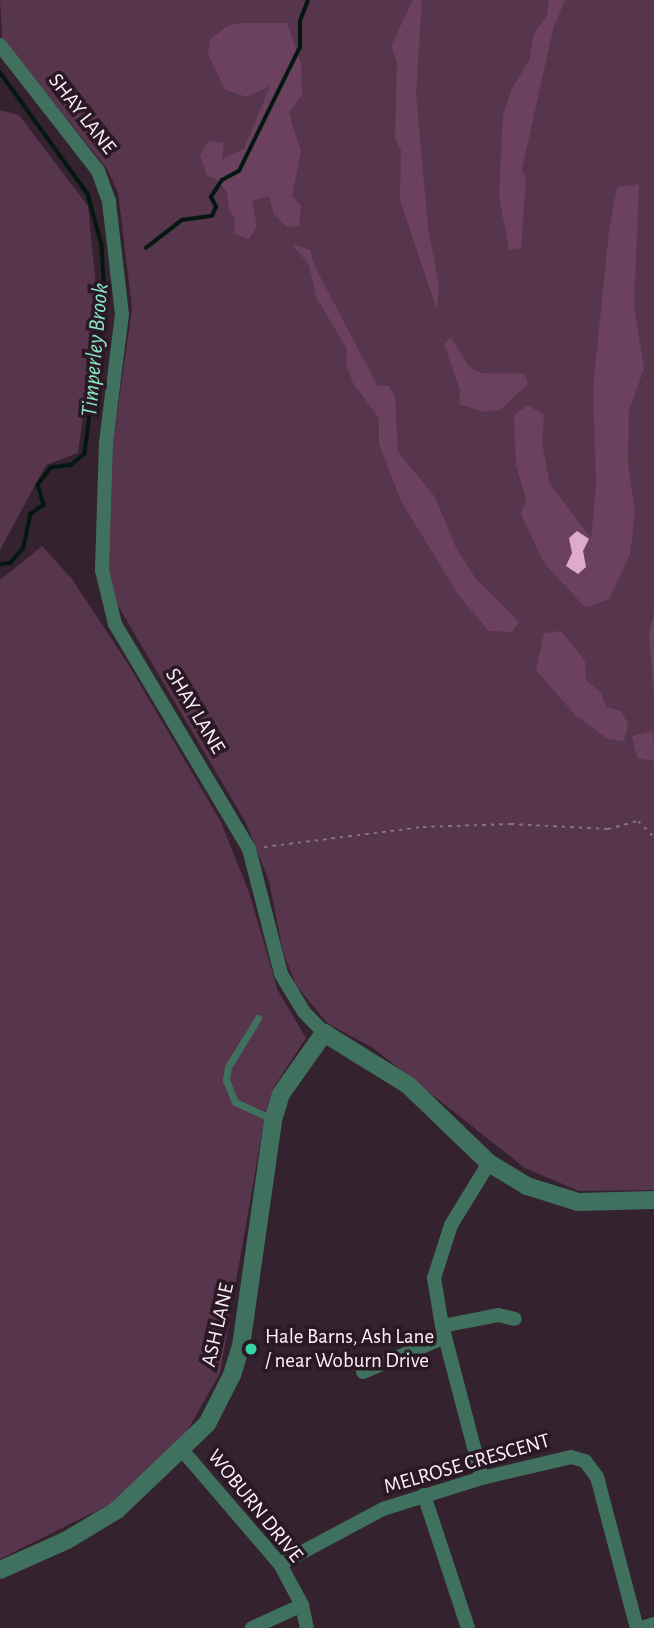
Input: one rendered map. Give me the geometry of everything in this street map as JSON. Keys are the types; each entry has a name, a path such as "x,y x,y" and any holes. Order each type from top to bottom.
{"street":[{"name":"SHAY LANE","path":"0,45 99,171 110,202 122,314 105,456 102,574 115,624 249,849 281,974 303,1012 324,1033 408,1085 489,1163 527,1186 578,1202 654,1200"},
{"name":"ASH LANE","path":"0,1570 67,1540 117,1510 183,1451 217,1406 241,1346 273,1120 281,1094 324,1033"},
{"path":"482,1478 443,1331 434,1278 451,1225 489,1163"},
{"path":"363,1372 443,1331 498,1314 515,1319"},
{"name":"WOBURN DRIVE","path":"183,1451 280,1564 302,1605 307,1628"},
{"name":"MELROSE CRESCENT","path":"280,1564 350,1525 424,1495 571,1457 585,1461 597,1477 639,1628 654,1624"},
{"path":"424,1495 468,1628"},
{"path":"252,1628 302,1605"}],"lane":[{"path":"258,1018 228,1067 226,1080 236,1102 273,1120"}],"path":[{"path":"249,849 423,827 511,824 608,829 638,821 654,837"}],"shaded area":[{"path":"0,0 654,0 654,1190 579,1191 525,1168 373,1048 327,1023 296,985 283,952 269,881 246,823 117,604 108,566 111,456 132,308 118,192 107,169 2,38"},
{"path":"413,0 422,0 416,94 428,228 439,286 437,310 400,200 401,150 395,139 397,63 391,46"},
{"path":"549,0 565,0 553,29 522,169 526,181 521,248 509,250 499,195 503,115 512,88 529,61 534,34 547,15"},
{"path":"242,23 287,23 301,64 302,95 289,113 301,152 292,196 301,206 299,226 287,227 274,215 269,196 252,201 257,226 249,239 234,234 235,219 229,210 227,192 215,178 207,176 200,156 208,141 224,143 222,159 244,149 270,86 247,97 225,90 208,54 210,40 227,26"},
{"path":"0,110 19,115 88,206 98,306 78,453 46,465 0,550"},
{"path":"639,184 634,306 644,369 629,410 628,463 635,513 630,555 609,599 586,608 544,563 521,514 526,500 516,465 514,415 528,405 544,415 542,443 550,484 591,538 596,485 593,388 609,231 617,187"},
{"path":"292,244 310,250 314,265 377,385 389,386 395,397 398,452 435,497 456,548 476,579 519,622 512,632 489,631 459,596 401,501 379,444 379,418 353,383 346,364 347,349 316,297 309,265"},
{"path":"451,337 468,366 481,373 525,374 528,384 500,410 484,412 459,404 460,390 444,344"},
{"path":"42,546 72,579 128,664 221,822 249,892 278,991 306,1038 274,1087 266,1110 220,1373 183,1438 112,1503 0,1559 0,580"},
{"path":"654,614 654,695 649,634"},
{"path":"561,631 585,661 586,680 601,693 606,707 621,711 628,724 624,741 608,739 576,716 536,670 544,633"},
{"path":"653,731 654,761 637,758 632,736"}],"building":[{"path":"577,531 589,539 583,551 586,567 578,574 566,566 572,553 569,538"}],"waterway":[{"path":"146,248 182,220 212,216 216,207 211,197 222,180 239,171 300,47 300,21 308,0"},
{"name":"Timperley Brook","path":"0,72 88,194 102,245 105,299 85,454 72,465 51,468 38,485 44,505 31,514 24,548 11,563 0,565"}],"place":[{"name":"Hale Barns, Ash Lane / near Woburn Drive","path":"251,1349"}]}
